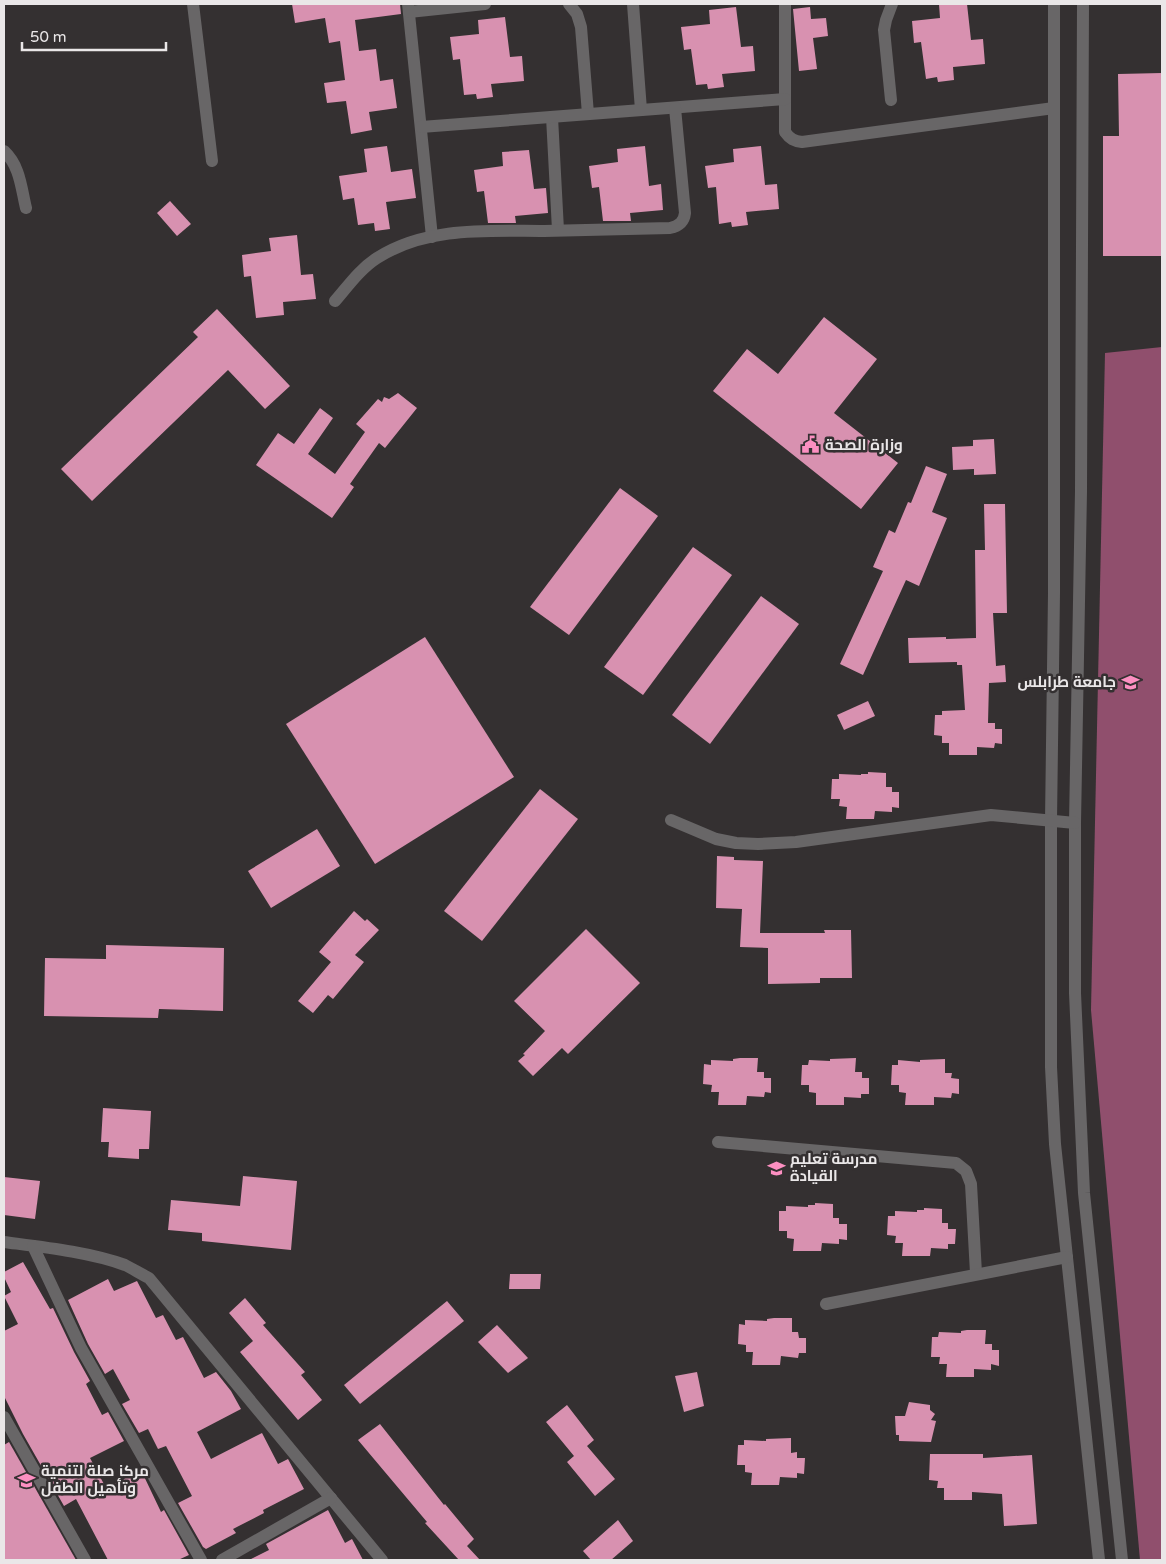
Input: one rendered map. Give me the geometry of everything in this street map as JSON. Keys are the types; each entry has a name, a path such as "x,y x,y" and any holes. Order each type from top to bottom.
{"street":[{"path":"193,4 212,161"},
{"path":"432,236 408,8 486,4"},
{"path":"569,4 577,14 581,27 588,114"},
{"path":"633,4 641,110"},
{"path":"785,4 785,132 789,138 796,142 1054,108"},
{"path":"891,100 884,30 892,4"},
{"path":"1054,4 1054,593 1051,821 1051,1067 1055,1144 1066,1257 1099,1560"},
{"path":"1083,4 1081,491 1075,823 1075,993 1084,1193 1122,1560"},
{"path":"421,126 785,99"},
{"path":"335,302 363,269 377,258 404,245 432,236 472,232 676,227 681,223 685,213 675,108"},
{"path":"552,117 558,230"},
{"path":"4,151 17,166 26,208"},
{"path":"671,820 716,839 736,843 758,844 796,842 991,815 1075,823"},
{"path":"718,1142 956,1163 966,1171 971,1184 976,1273"},
{"path":"4,1242 102,1258 126,1266 149,1278 382,1560"},
{"path":"33,1246 81,1348 201,1560"},
{"path":"826,1304 976,1273 1066,1257"},
{"path":"4,1417 85,1560"},
{"path":"222,1560 331,1498"}],"shaded area":[{"name":"جامعة طرابلس","path":"1162,347 1162,1560 1140,1560 1091,1010 1105,353"}],"building":[{"path":"292,4 400,4 401,14 355,20 359,51 376,49 380,81 393,79 397,108 369,112 372,130 351,134 346,101 327,103 324,83 345,80 340,41 329,43 325,18 295,23"},
{"path":"939,4 967,4 971,40 983,39 985,64 953,67 954,80 938,82 937,77 926,79 921,42 914,43 912,21 940,18"},
{"path":"736,7 741,47 753,46 755,71 722,74 724,87 708,89 707,84 696,85 691,49 684,50 681,27 710,24 709,10"},
{"path":"810,7 811,19 826,18 828,36 813,38 817,69 799,71 793,9"},
{"path":"505,17 510,57 522,56 524,81 491,84 493,97 477,99 476,94 464,95 460,59 453,60 450,37 479,34 478,20"},
{"path":"1162,73 1162,256 1103,256 1103,136 1119,136 1118,74"},
{"path":"387,146 391,172 412,169 416,198 386,202 390,229 375,231 374,223 358,225 354,198 343,200 339,176 367,172 364,149"},
{"path":"645,146 649,186 661,184 663,210 630,213 631,221 603,221 599,187 592,188 589,166 618,162 617,149"},
{"path":"761,146 765,185 777,184 779,209 746,212 748,225 732,227 731,222 719,224 716,187 708,188 705,166 734,162 733,149"},
{"path":"529,150 534,189 546,188 548,213 515,216 516,223 488,223 484,191 477,192 474,170 503,166 502,152"},
{"path":"170,201 191,224 177,236 157,213"},
{"path":"297,235 301,275 313,274 316,299 283,302 284,315 256,318 251,276 244,277 242,255 271,251 269,238"},
{"path":"217,309 290,386 265,409 228,370 92,501 61,469 198,337 193,332"},
{"path":"824,317 877,359 834,413 898,463 861,509 713,391 747,349 778,374"},
{"path":"398,393 417,408 385,448 379,443 350,484 354,487 332,518 256,465 278,433 294,444 320,408 333,418 308,454 335,474 365,432 356,424 378,399 382,402 384,397 389,399"},
{"path":"994,439 996,474 974,475 974,469 953,470 952,447 973,446 973,440"},
{"path":"926,466 947,474 932,512 947,518 919,586 906,580 863,675 840,664 883,571 873,567 889,530 895,533 908,502 911,503"},
{"path":"620,488 658,516 569,635 530,607"},
{"path":"984,504 1005,504 1007,613 993,613 996,666 1005,665 1006,682 989,683 988,723 995,723 995,729 1002,729 1002,744 995,743 994,748 977,747 977,755 949,755 949,743 942,743 942,736 934,735 935,715 942,715 942,711 965,710 962,665 957,665 957,662 909,663 908,638 976,638 975,550 985,550"},
{"path":"693,547 732,575 643,695 604,667"},
{"path":"761,596 799,624 710,744 672,715"},
{"path":"425,637 514,777 375,864 286,724"},
{"path":"868,701 875,716 844,730 837,715"},
{"path":"868,772 886,773 886,787 892,787 892,792 899,792 899,808 892,807 892,812 875,811 874,819 846,819 847,807 839,806 840,799 831,799 832,779 839,779 839,774 861,775 868,774"},
{"path":"540,789 578,819 482,941 444,911"},
{"path":"317,829 340,866 271,908 248,871"},
{"path":"717,856 734,857 734,860 763,861 760,933 825,933 824,930 851,930 852,978 820,978 820,983 768,984 768,948 740,947 742,909 716,908"},
{"path":"354,911 379,930 355,955 364,962 333,999 328,995 313,1013 298,1001 331,962 319,952"},
{"path":"586,929 640,983 568,1054 562,1048 533,1076 518,1061 545,1031 514,1001"},
{"path":"106,945 224,948 223,1011 159,1009 158,1018 44,1016 45,958 106,959"},
{"path":"758,1058 757,1072 764,1072 764,1078 771,1078 771,1093 765,1092 764,1097 747,1096 746,1105 718,1105 719,1092 711,1092 712,1085 703,1084 704,1064 711,1065 711,1060 733,1061 733,1059"},
{"path":"856,1058 855,1072 862,1072 862,1078 869,1078 869,1094 861,1094 861,1098 844,1097 844,1105 816,1105 816,1093 809,1092 809,1085 801,1085 802,1065 808,1065 809,1060 830,1061 830,1059"},
{"path":"945,1059 945,1073 952,1073 951,1078 959,1079 959,1094 952,1093 951,1098 934,1097 934,1105 905,1105 906,1093 899,1092 899,1085 891,1085 892,1065 898,1065 898,1060 920,1062 920,1060"},
{"path":"103,1108 151,1111 149,1149 139,1149 139,1159 108,1157 109,1142 101,1142"},
{"path":"243,1176 297,1181 291,1250 202,1241 202,1233 168,1230 171,1200 240,1206"},
{"path":"4,1177 40,1181 35,1219 4,1215"},
{"path":"815,1203 833,1204 833,1218 839,1218 839,1224 847,1224 847,1240 839,1239 839,1244 822,1243 821,1251 793,1251 794,1239 787,1238 787,1231 779,1231 779,1211 786,1211 786,1206 808,1207 808,1205 815,1205"},
{"path":"924,1208 942,1209 942,1223 948,1223 948,1229 956,1229 955,1244 948,1244 948,1249 931,1248 930,1256 902,1256 903,1243 895,1243 896,1236 887,1235 888,1216 895,1216 895,1211 917,1212 917,1210 924,1210"},
{"path":"23,1262 50,1309 53,1308 90,1381 86,1384 102,1415 108,1412 124,1441 90,1458 106,1488 141,1470 161,1512 164,1510 189,1555 178,1560 108,1560 76,1499 64,1506 23,1434 4,1396 4,1331 18,1324 4,1296 11,1292 4,1277 4,1272"},
{"path":"510,1274 541,1274 540,1289 509,1289"},
{"path":"108,1279 114,1291 137,1281 156,1318 163,1315 176,1340 183,1337 204,1378 216,1372 231,1391 241,1409 197,1432 211,1459 262,1433 278,1464 288,1459 304,1489 263,1510 264,1513 233,1529 236,1533 206,1549 203,1547 178,1503 192,1496 166,1446 158,1449 148,1429 139,1433 122,1404 130,1400 113,1369 105,1374 88,1344 68,1300"},
{"path":"245,1298 266,1323 263,1325 305,1372 301,1375 322,1400 298,1420 240,1352 253,1341 229,1313"},
{"path":"447,1301 464,1321 360,1404 344,1385"},
{"path":"792,1318 792,1332 798,1332 799,1338 806,1338 806,1353 799,1353 798,1358 781,1356 780,1365 752,1365 753,1352 746,1352 746,1345 738,1344 739,1324 745,1325 745,1320 767,1321 767,1319"},
{"path":"497,1325 528,1358 508,1373 478,1342"},
{"path":"986,1330 985,1344 992,1344 992,1350 999,1350 999,1366 991,1364 991,1370 974,1369 974,1377 946,1377 947,1364 939,1364 940,1357 931,1357 932,1337 938,1337 939,1332 961,1333 961,1331"},
{"path":"697,1372 704,1406 684,1412 675,1376"},
{"path":"909,1402 930,1405 930,1410 935,1414 931,1420 936,1421 931,1442 899,1441 899,1435 896,1435 895,1416 905,1416"},
{"path":"567,1405 594,1440 587,1446 615,1479 595,1496 567,1462 574,1456 546,1422"},
{"path":"380,1424 444,1505 474,1539 467,1546 480,1560 459,1560 425,1523 427,1522 358,1440"},
{"path":"791,1438 791,1453 797,1452 797,1458 805,1458 804,1474 797,1473 797,1478 780,1477 779,1485 751,1485 752,1473 745,1472 745,1465 737,1465 738,1445 744,1445 744,1440 766,1441 766,1439"},
{"path":"9,1442 76,1560 4,1560 4,1445"},
{"path":"930,1454 983,1454 983,1458 1032,1455 1037,1524 1004,1526 1002,1494 972,1492 972,1500 944,1500 944,1488 937,1488 938,1481 929,1480"},
{"path":"328,1510 345,1543 352,1539 363,1560 249,1560 269,1550 266,1544"},
{"path":"618,1520 633,1541 611,1560 591,1560 583,1551"}],"place":[{"name":"وزارة الصحة","path":"811,445"},
{"name":"جامعة طرابلس","path":"1130,682"},
{"name":"مدرسة تعليم القيادة","path":"776,1168"},
{"name":"مركز صلة لتنمية وتأهيل الطفل","path":"27,1480"}]}
